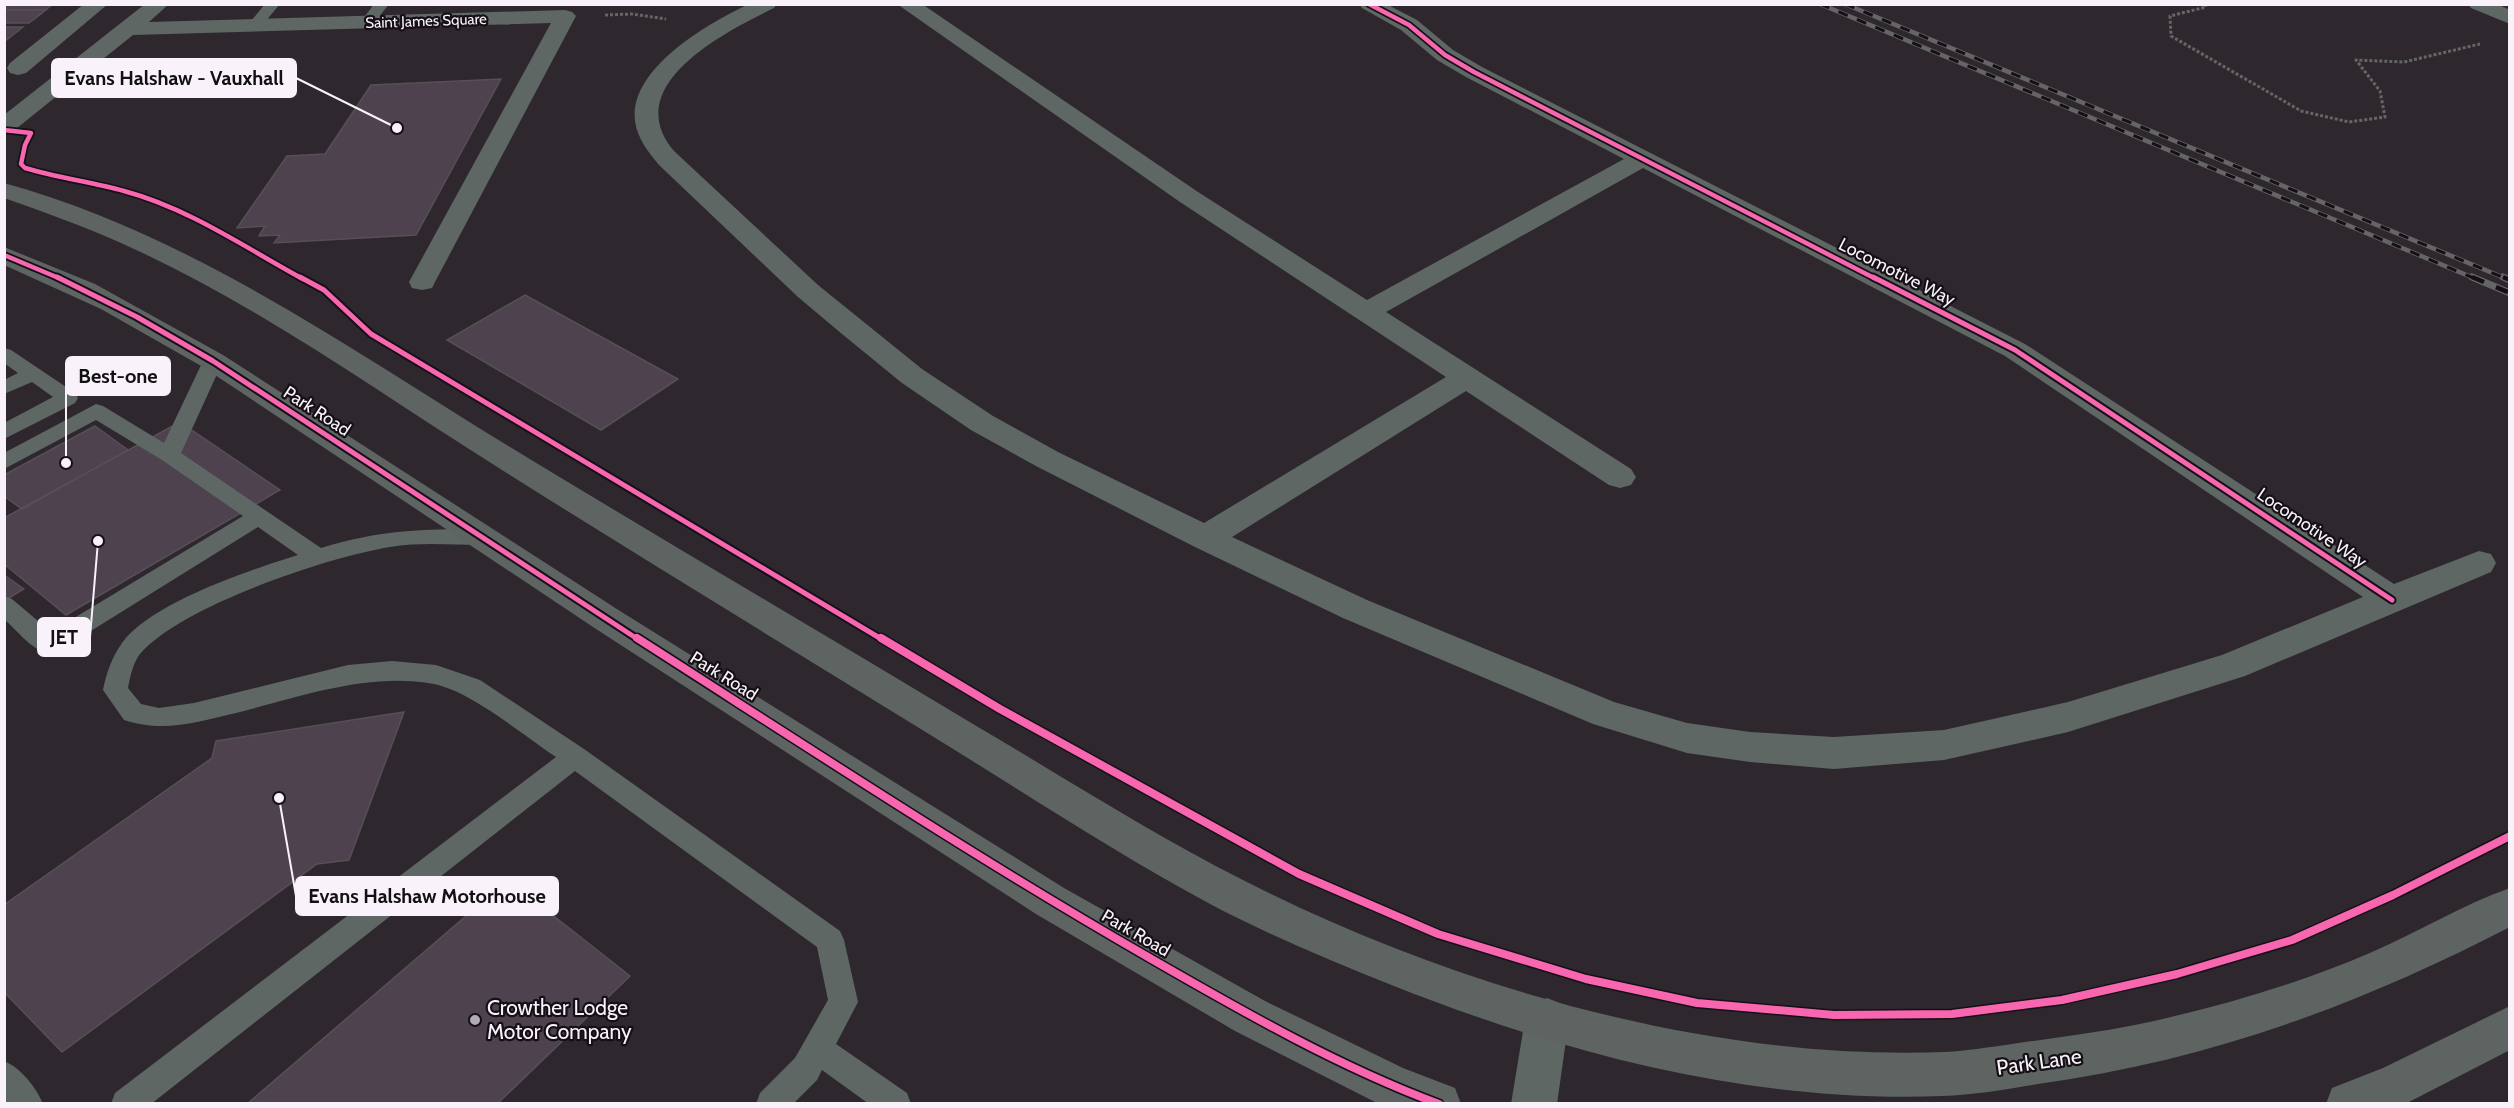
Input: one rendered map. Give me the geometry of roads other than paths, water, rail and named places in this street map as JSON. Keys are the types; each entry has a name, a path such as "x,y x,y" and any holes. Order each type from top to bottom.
{"highway":[{"path":"4,190 111,229 233,289 854,672 1205,881 1318,936 1430,982 1547,1019"},
{"name":"Park Road","path":"4,255 49,272 154,325 213,361 618,627 1050,901 1250,1016 1393,1087 1439,1104"},
{"name":"Park Lane","path":"1547,1019 1727,1061 1824,1073 1944,1074 2074,1058 2199,1032 2320,993 2427,948 2510,906"},
{"path":"2348,1104 2396,1085 2510,1027"}],"street":[{"path":"18,68 98,4"},
{"path":"4,127 159,4"},
{"path":"767,4 717,28 680,55 667,69 652,94 647,109 649,130 655,144 668,160 808,291 912,376 982,423 1047,459 1205,538 1355,609 1606,714 1687,738 1750,747 1834,753 1944,745 2068,717 2232,666 2479,563"},
{"path":"907,4 1189,197 1620,477"},
{"name":"Locomotive Way","path":"1369,4 1409,25 1445,55 1466,68 2015,350 2392,600"},
{"path":"2478,4 2510,18"},
{"name":"Saint James Square","path":"128,29 565,16 422,282"},
{"path":"1365,312 1642,159"},
{"path":"1205,538 1466,378"},
{"path":"1534,1104 1547,1019"}],"lane":[{"path":"254,26 273,4"},
{"path":"367,23 382,4"},
{"path":"4,354 68,398 4,432"},
{"path":"169,455 213,361"},
{"path":"4,388 33,374"},
{"path":"4,462 96,411 169,455 316,556"},
{"path":"4,605 49,645 258,518"},
{"path":"482,537 391,539 316,556 197,603 159,624 132,646 119,670 116,690 133,713 159,718 194,713 348,675 392,671 436,675 471,687 575,757 830,940 843,1002 806,1069 771,1104"},
{"path":"126,1104 575,757"},
{"path":"817,1049 896,1104"},
{"path":"4,1076 28,1104"}],"railway":[{"path":"1820,4 2476,279"},
{"path":"1845,4 2507,279"},
{"path":"2472,277 2510,293"},
{"path":"2503,277 2510,280"}],"place":[{"name":"Evans Halshaw - Vauxhall","path":"397,128"},
{"name":"Best-one","path":"66,463"},
{"name":"JET","path":"98,541"},
{"name":"Evans Halshaw Motorhouse","path":"279,798"},
{"name":"Crowther Lodge Motor Company","path":"475,1020"}]}
